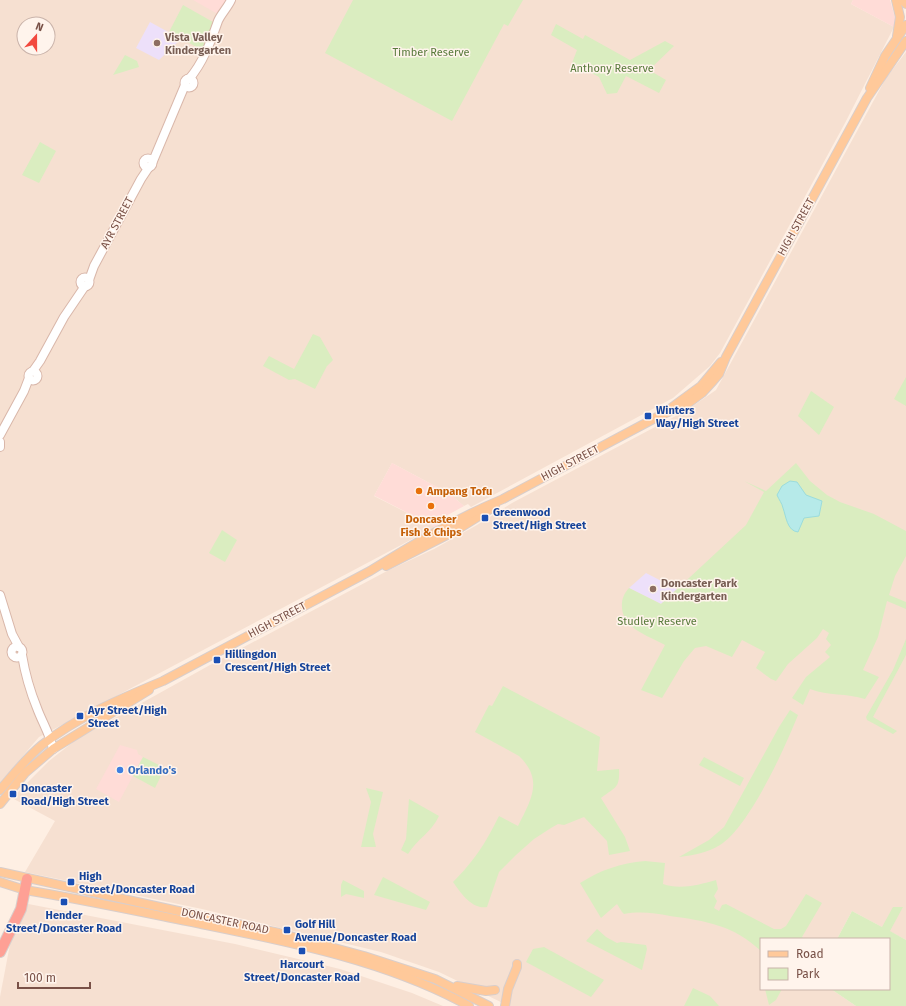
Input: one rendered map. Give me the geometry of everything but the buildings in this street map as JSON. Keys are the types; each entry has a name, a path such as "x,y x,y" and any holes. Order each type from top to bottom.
{"highway":[{"path":"0,952 19,914 27,879"}],"main road":[{"path":"896,0 900,17 896,39"},
{"path":"902,0 906,4"},
{"name":"HIGH STREET","path":"867,98 870,88 896,39 906,25"},
{"name":"HIGH STREET","path":"0,790 25,761 48,741 70,726 163,681 370,571 394,562 449,534 486,513 503,499 659,416 687,404 702,393 719,374 726,357 867,98 906,41"},
{"name":"HIGH STREET","path":"0,804 25,773 53,749 95,722 140,697 163,681"},
{"name":"DONCASTER ROAD","path":"0,872 278,933 389,962 449,985 488,1006"},
{"name":"DONCASTER ROAD","path":"0,882 25,890 260,936 336,956 396,973 469,1006"},
{"path":"47,883 48,888 67,892 78,900"},
{"path":"506,1006 508,989 517,964"},
{"path":"449,985 486,991 496,990"}],"street":[{"name":"AYR STREET","path":"213,38 218,21 231,0"},
{"name":"AYR STREET","path":"0,447 2,431 64,317 77,298 141,179 197,67 235,0"},
{"path":"0,595 48,741 53,749"}],"shaded area":[{"path":"0,0 853,0 851,4 894,27 845,123 720,353 710,366 673,398 471,507 468,504 464,506 450,494 392,463 374,496 435,527 39,737 0,783"},
{"path":"193,0 230,0 223,13 216,13"},
{"path":"853,0 890,0 896,21 894,27 851,4"},
{"name":"Vista Valley Kindergarten","path":"150,22 181,39 159,60 136,48"},
{"path":"906,52 906,940 852,911 838,938 760,938 760,990 832,990 856,1006 509,1006 439,972 381,952 202,909 25,872 55,821 12,798 49,761 77,739 210,665 387,571 434,549 512,503 687,410 716,390 886,78"},
{"path":"392,463 450,494 464,506 446,516 443,515 438,525 435,527 374,496"},
{"name":"Doncaster Park Kindergarten","path":"646,573 677,589 661,604 629,588"},
{"path":"120,745 137,750 138,754 143,757 119,802 96,789"},
{"path":"18,902 235,944 340,969 412,993 443,1006 0,1006 0,997"}],"green space":[{"name":"Timber Reserve","path":"353,0 523,0 508,26 504,24 452,121 325,53"},
{"path":"183,5 213,22 202,50 169,32"},
{"name":"Anthony Reserve","path":"556,24 583,39 585,35 630,60 665,41 674,46 649,70 666,80 659,93 626,76 617,93 607,94 599,77 572,63 577,50 551,35"},
{"path":"125,55 137,61 139,67 113,75"},
{"path":"40,142 56,151 39,183 22,175"},
{"path":"313,334 320,337 333,360 327,366 315,389 295,379 289,380 263,366 269,356 294,369"},
{"path":"906,377 906,406 894,399"},
{"path":"811,391 834,407 819,435 798,416"},
{"name":"Studley Reserve","path":"796,463 810,481 827,495 840,502 874,514 906,531 906,556 895,576 889,595 906,602 906,609 887,601 878,637 863,670 879,677 865,699 824,693 810,689 803,705 792,698 806,677 830,657 825,652 831,645 826,639 829,633 823,629 817,638 788,664 776,681 756,668 765,652 742,640 732,657 706,646 695,648 684,661 662,698 641,690 665,645 636,630 626,620 622,611 622,601 626,592 629,588 661,604 746,525 764,492 744,481 766,491"},
{"path":"222,530 237,540 225,562 209,553"},
{"path":"906,639 906,655 873,717 897,731 893,734 867,720 866,717 893,670"},
{"path":"503,686 600,737 597,771 619,769 619,780 616,787 601,798 625,837 630,851 609,855 607,841 584,817 564,825 558,824 534,839 499,872 487,907 482,907 471,903 459,891 453,882 468,866 479,851 499,816 518,826 531,799 533,790 531,773 527,765 519,756 475,732 489,705 492,706"},
{"path":"790,710 798,715 765,786 743,822 731,836 715,848 700,853 679,857 709,840 724,827 779,727"},
{"path":"143,757 165,768 155,788 133,776"},
{"path":"704,757 744,778 740,786 699,765"},
{"path":"366,788 383,792 373,834 376,847 361,847 371,802"},
{"path":"409,799 439,816 432,827 408,854 401,850 406,839"},
{"path":"645,861 665,863 663,884 669,886 682,887 703,884 716,880 718,889 714,896 717,901 714,908 719,911 722,905 726,904 774,929 781,929 786,926 806,894 822,903 802,937 803,938 760,938 760,950 740,935 707,922 658,914 624,914 617,904 601,918 580,883 596,874 627,863"},
{"path":"383,877 430,902 426,910 374,895"},
{"path":"343,880 364,891 364,898 346,894 341,897 341,885"},
{"path":"893,907 903,907 890,931 906,940 906,1006 856,1006 832,990 890,990 890,938 838,938 852,911 882,927"},
{"path":"597,929 606,937 617,943 621,942 646,945 647,949 642,970 586,941"},
{"path":"544,947 604,980 591,997 526,962 533,949"},
{"path":"693,988 710,996 719,1006 684,1006"},
{"path":"765,990 781,990 776,1000 769,1005"}],"water":[{"path":"790,481 797,482 806,495 822,501 819,516 804,518 798,532 791,529 789,526 777,495 782,486"}],"place":[{"name":"Vista Valley Kindergarten","path":"157,43"},
{"name":"Winters Way/High Street","path":"648,416"},
{"name":"Ampang Tofu","path":"419,491"},
{"name":"Doncaster Fish & Chips","path":"431,506"},
{"name":"Greenwood Street/High Street","path":"485,518"},
{"name":"Doncaster Park Kindergarten","path":"653,589"},
{"name":"Hillingdon Crescent/High Street","path":"217,660"},
{"name":"Ayr Street/High Street","path":"80,716"},
{"name":"Orlando's","path":"120,770"},
{"name":"Doncaster Road/High Street","path":"13,794"},
{"name":"High Street/Doncaster Road","path":"71,882"},
{"name":"Hender Street/Doncaster Road","path":"64,902"},
{"name":"Golf Hill Avenue/Doncaster Road","path":"287,930"},
{"name":"Harcourt Street/Doncaster Road","path":"302,951"}]}
